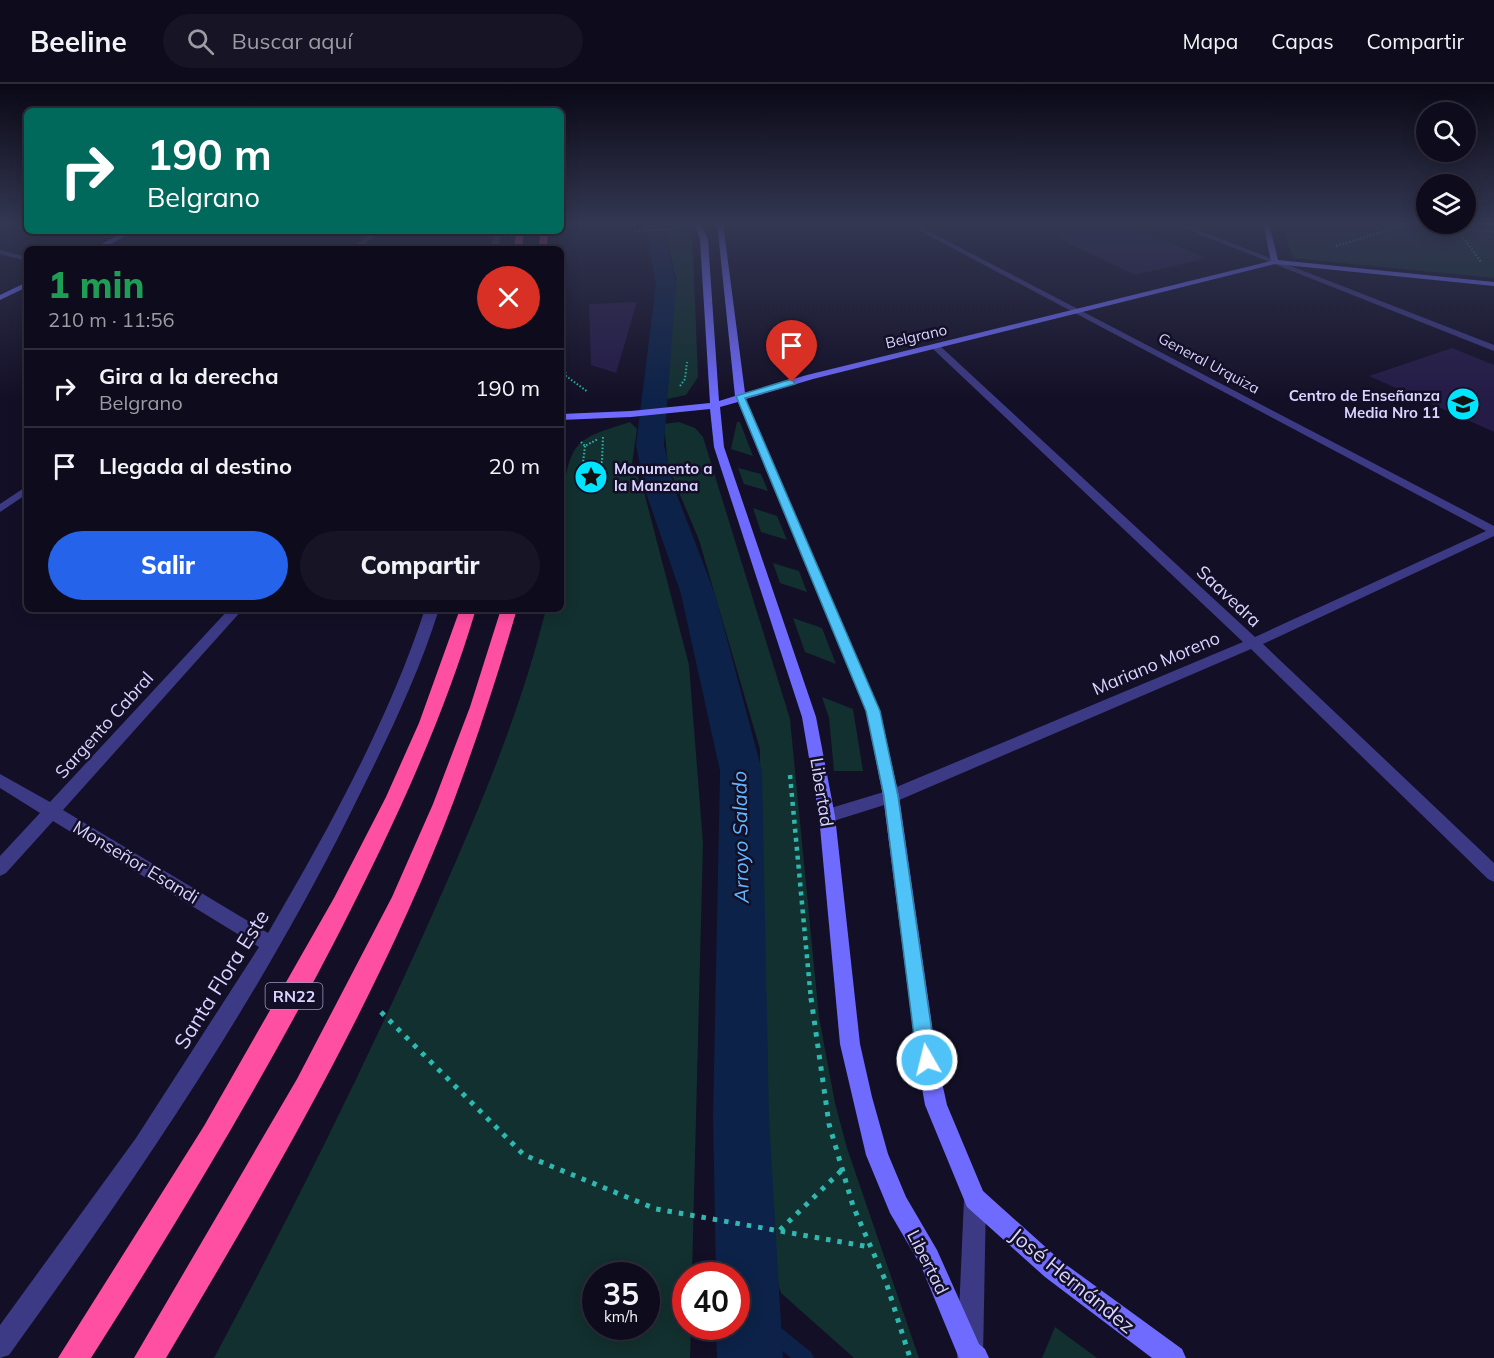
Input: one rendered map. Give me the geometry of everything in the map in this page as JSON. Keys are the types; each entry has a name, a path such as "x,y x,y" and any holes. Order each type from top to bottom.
{"highway":[{"name":"RN22","path":"73,1358 175,1202 245,1086 301,984 402,785 437,703 467,612"},
{"name":"RN22","path":"149,1358 235,1217 357,988 450,788 477,717 508,612"}],"street":[{"name":"Libertad","path":"706,282 711,370 719,447 809,717 827,816 850,1044 861,1097 877,1155 898,1205 929,1258 972,1356"},
{"name":"Libertad","path":"727,282 740,396 873,711 891,796 925,1049 936,1104 975,1199 972,1356"},
{"name":"General Urquiza","path":"1023,282 1494,532"},
{"name":"Belgrano","path":"564,417 671,411 716,405 740,396 1195,282"},
{"path":"1327,282 1494,348"},
{"name":"Belgrano","path":"1479,282 1494,284"},
{"path":"0,298 24,286"},
{"name":"Saavedra","path":"936,347 1253,643 1494,874"},
{"path":"0,509 24,491"},
{"name":"Mariano Moreno","path":"827,816 891,796 1253,643 1494,532"},
{"name":"Sargento Cabral","path":"0,868 233,612"},
{"name":"Santa Flora Este","path":"0,1346 156,1125 272,945 308,882 375,749 413,663 431,612"},
{"name":"Monseñor Esandi","path":"0,780 272,945"},
{"name":"José Hernández","path":"975,1199 1053,1269 1173,1358"}],"path":[{"path":"585,446 583,463 602,462 603,436"},
{"path":"789,772 814,1026 830,1124 853,1206 886,1282 910,1358"},
{"path":"357,988 524,1155 656,1209 871,1247"},
{"path":"776,1230 842,1170"}],"green space":[{"path":"676,282 694,282 698,377 686,395 654,402 666,371"},
{"path":"630,422 637,429 632,464 643,488 689,665 703,843 692,1262 672,1262 672,1340 691,1340 690,1358 214,1358 323,1146 443,892 508,733 545,612 564,612 564,486 570,461 576,448 587,438"},
{"path":"679,422 695,428 703,437 790,719 819,1017 835,1103 847,1148 919,1358 854,1358 781,1293 766,1247 755,1198 761,1117 760,749 699,540 668,466 664,424"},
{"path":"737,422 740,422 753,456 731,449"},
{"path":"738,468 761,474 768,491 744,484"},
{"path":"753,508 777,516 787,540 761,532"},
{"path":"773,563 799,571 807,592 780,583"},
{"path":"793,618 822,628 836,664 805,652"},
{"path":"822,697 853,709 863,771 834,771 829,718"},
{"path":"1055,1327 1097,1358 1042,1358"}],"building":[{"path":"637,302 616,373 591,365 589,304"},
{"name":"Centro de Enseñanza Media Nro 11","path":"1452,348 1494,365 1494,432 1369,376"}],"waterway":[{"name":"Arroyo Salado","path":"666,282 650,445 660,490 698,594 741,771 741,1118 750,1358"},
{"path":"750,1314 805,1358"}],"place":[{"name":"Centro de Enseñanza Media Nro 11","path":"1463,404"},
{"name":"Monumento a la Manzana","path":"591,477"}],"route":[{"path":"792,382 740,396 873,711 891,796 927,1060"}]}
